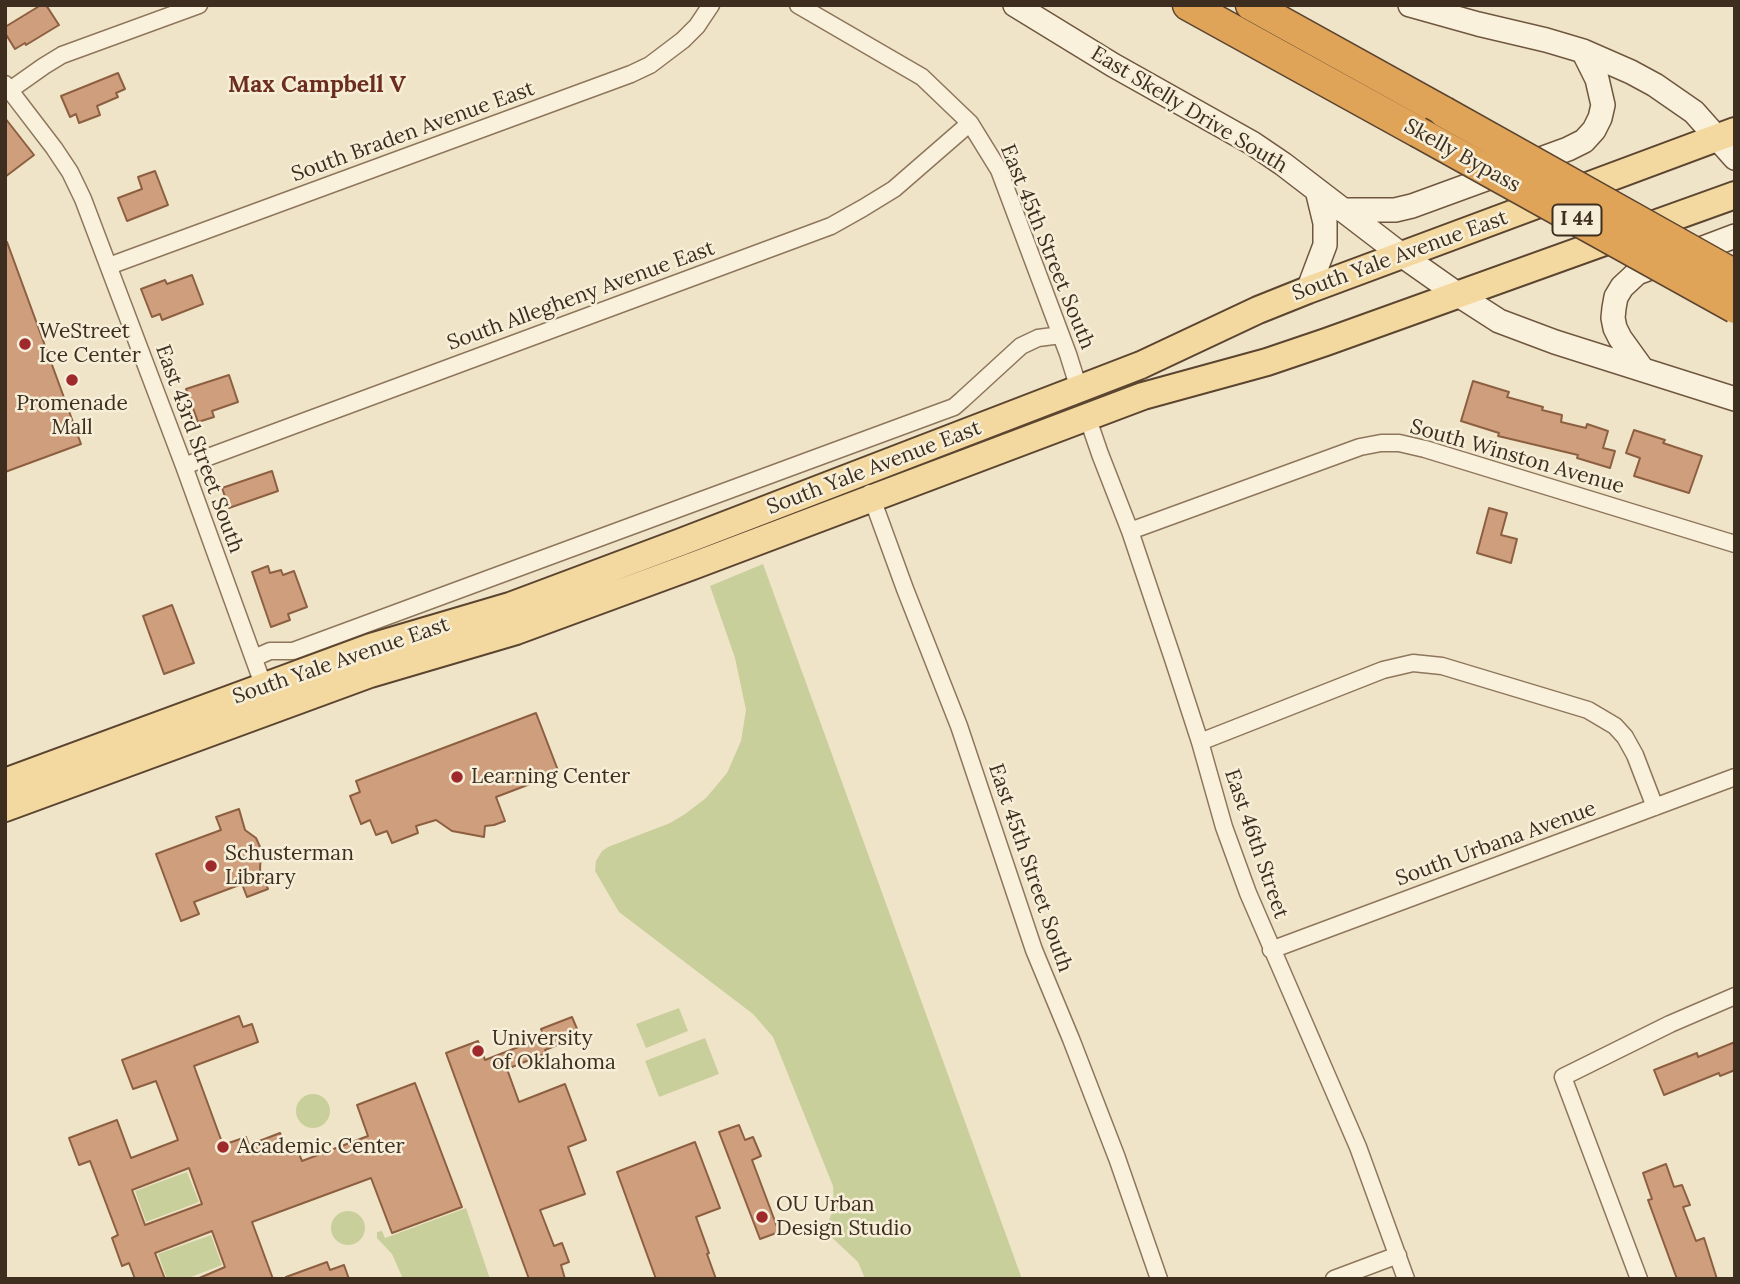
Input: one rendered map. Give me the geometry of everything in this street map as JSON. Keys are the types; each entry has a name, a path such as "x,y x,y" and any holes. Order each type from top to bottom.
{"highway":[{"name":"Skelly Bypass","path":"1188,5 1735,308"},
{"name":"Skelly Bypass","path":"1251,5 1735,275"}],"main road":[{"name":"East Skelly Drive South","path":"1015,5 1283,164 1403,256 1499,321 1524,332 1735,399"},
{"path":"1410,5 1583,51 1631,72 1726,135 1735,158"},
{"path":"1342,210 1395,210 1412,206 1584,141 1601,118 1603,105 1597,79 1583,51"},
{"name":"South Yale Avenue East","path":"5,808 267,699 371,647 510,606 681,542 1142,365 1258,310 1308,290 1726,135"},
{"path":"1308,290 1325,245 1325,223 1317,190"},
{"name":"South Yale Avenue East","path":"5,782 267,699 370,674 516,631 1087,415 1177,385 1279,358 1735,195"},
{"path":"1643,370 1615,328 1614,307 1616,296 1622,287 1637,273 1735,236"},
{"path":"1079,389 1087,415"},
{"path":"681,542 690,567"}],"street":[{"path":"8,87 62,55 199,5"},
{"name":"South Braden Avenue East","path":"109,266 631,74 650,65 683,40 711,5"},
{"name":"East 45th Street South","path":"798,5 922,76 970,123 999,170 1079,389"},
{"name":"East 43rd Street South","path":"8,87 54,148 83,199 184,466 267,699"},
{"name":"South Allegheny Avenue East","path":"184,466 831,226 894,189 970,123"},
{"name":"South Yale Avenue East","path":"254,658 270,651 293,651 954,407 1021,346 1038,338 1061,335"},
{"name":"East 46th Street","path":"1087,415 1130,531 1200,742 1224,827 1248,893 1358,1147 1406,1279"},
{"name":"South Winston Avenue","path":"1130,531 1351,450 1381,443 1399,443 1735,544"},
{"name":"East 45th Street South","path":"862,472 959,726 1034,950 1117,1158 1159,1279"},
{"path":"1200,742 1383,670 1413,663 1442,666 1588,710 1615,726 1635,755 1655,807"},
{"name":"South Urbana Avenue","path":"1271,950 1735,777"},
{"path":"1639,1279 1563,1077 1670,1024 1735,996"},
{"path":"1334,1279 1398,1255"}],"green space":[{"path":"763,564 1022,1279 865,1279 858,1262 825,1231 834,1207 833,1186 773,1037 753,1014 619,912 595,871 596,861 602,851 670,823 685,814 706,798 727,773 741,741 746,710 735,658 710,586"},
{"path":"679,1008 688,1031 646,1048 636,1024"},
{"path":"705,1038 719,1074 659,1097 645,1061"},
{"path":"313,1094 325,1099 330,1111 325,1123 313,1128 301,1123 296,1111 301,1099"},
{"path":"187,1172 199,1202 146,1222 135,1191"},
{"path":"466,1208 490,1279 403,1279 392,1254 377,1238 377,1232 382,1231 385,1238"},
{"path":"348,1211 360,1216 365,1228 360,1240 348,1245 336,1240 331,1228 336,1216"},
{"path":"211,1235 222,1265 186,1279 167,1279 158,1254"}],"building":[{"path":"41,5 46,5 59,25 15,49 5,33 5,27"},
{"path":"118,73 125,89 116,93 118,97 97,106 100,115 79,123 76,114 70,117 61,96"},
{"path":"5,118 34,155 5,177"},
{"path":"155,171 168,205 127,221 118,198 142,189 138,177"},
{"name":"WeStreet Ice Center","path":"5,242 81,444 5,472"},
{"path":"192,275 203,304 162,320 160,314 152,317 141,289 165,280 167,284"},
{"path":"229,375 238,402 212,411 214,417 198,422 186,389"},
{"path":"1473,381 1509,392 1507,397 1562,415 1561,422 1586,428 1587,424 1608,431 1603,448 1615,451 1610,468 1577,458 1578,455 1498,436 1499,433 1461,421"},
{"path":"1634,430 1702,456 1689,493 1634,476 1640,458 1626,453"},
{"path":"272,471 278,491 229,508 222,488"},
{"path":"1489,508 1507,513 1501,535 1517,539 1511,563 1477,553"},
{"path":"268,566 270,573 281,570 283,575 294,571 307,607 288,614 290,620 271,627 252,572"},
{"path":"172,605 194,663 164,674 143,616"},
{"name":"Learning Center","path":"536,713 559,773 496,797 505,821 485,826 484,837 452,831 436,820 416,826 418,833 392,843 387,831 376,835 370,820 361,824 350,796 360,792 356,781"},
{"name":"Schusterman Library","path":"239,809 245,830 256,838 261,849 260,870 268,889 247,897 242,884 194,902 199,914 181,921 156,854 221,830 216,817"},
{"name":"Academic Center","path":"239,1016 243,1027 252,1024 258,1042 194,1066 223,1145 246,1137 249,1145 280,1133 286,1147 295,1144 302,1161 368,1136 357,1105 415,1083 462,1207 392,1233 371,1178 252,1222 273,1279 197,1279 225,1267 212,1231 155,1253 165,1279 135,1279 129,1263 122,1266 112,1238 118,1235 90,1161 79,1165 69,1138 117,1120 131,1158 178,1140 156,1081 133,1089 122,1060","holes":["189,1168 202,1204 145,1225 132,1190"]},
{"path":"572,1017 580,1036 507,1069 519,1102 565,1084 586,1140 568,1147 585,1194 540,1210 554,1246 562,1243 569,1262 561,1265 565,1279 529,1279 446,1053 478,1041 485,1060 544,1037 541,1029"},
{"path":"1735,1042 1735,1070 1720,1076 1719,1073 1664,1095 1654,1070"},
{"path":"739,1125 745,1140 753,1137 761,1156 752,1160 779,1232 760,1239 719,1132"},
{"path":"695,1142 720,1208 696,1217 716,1279 656,1279 617,1172"},
{"path":"1666,1164 1674,1187 1682,1185 1690,1205 1683,1207 1696,1241 1704,1238 1717,1279 1677,1279 1648,1200 1652,1199 1643,1173"},
{"path":"327,1262 330,1270 344,1265 349,1279 286,1279 286,1277"}],"place":[{"name":"WeStreet Ice Center","path":"25,344"},
{"name":"Promenade Mall","path":"72,380"},
{"name":"Learning Center","path":"457,777"},
{"name":"Schusterman Library","path":"211,866"},
{"name":"University of Oklahoma","path":"478,1051"},
{"name":"Academic Center","path":"223,1147"},
{"name":"OU Urban Design Studio","path":"762,1217"}],"district":[{"name":"Max Campbell V","path":"317,85"}]}
